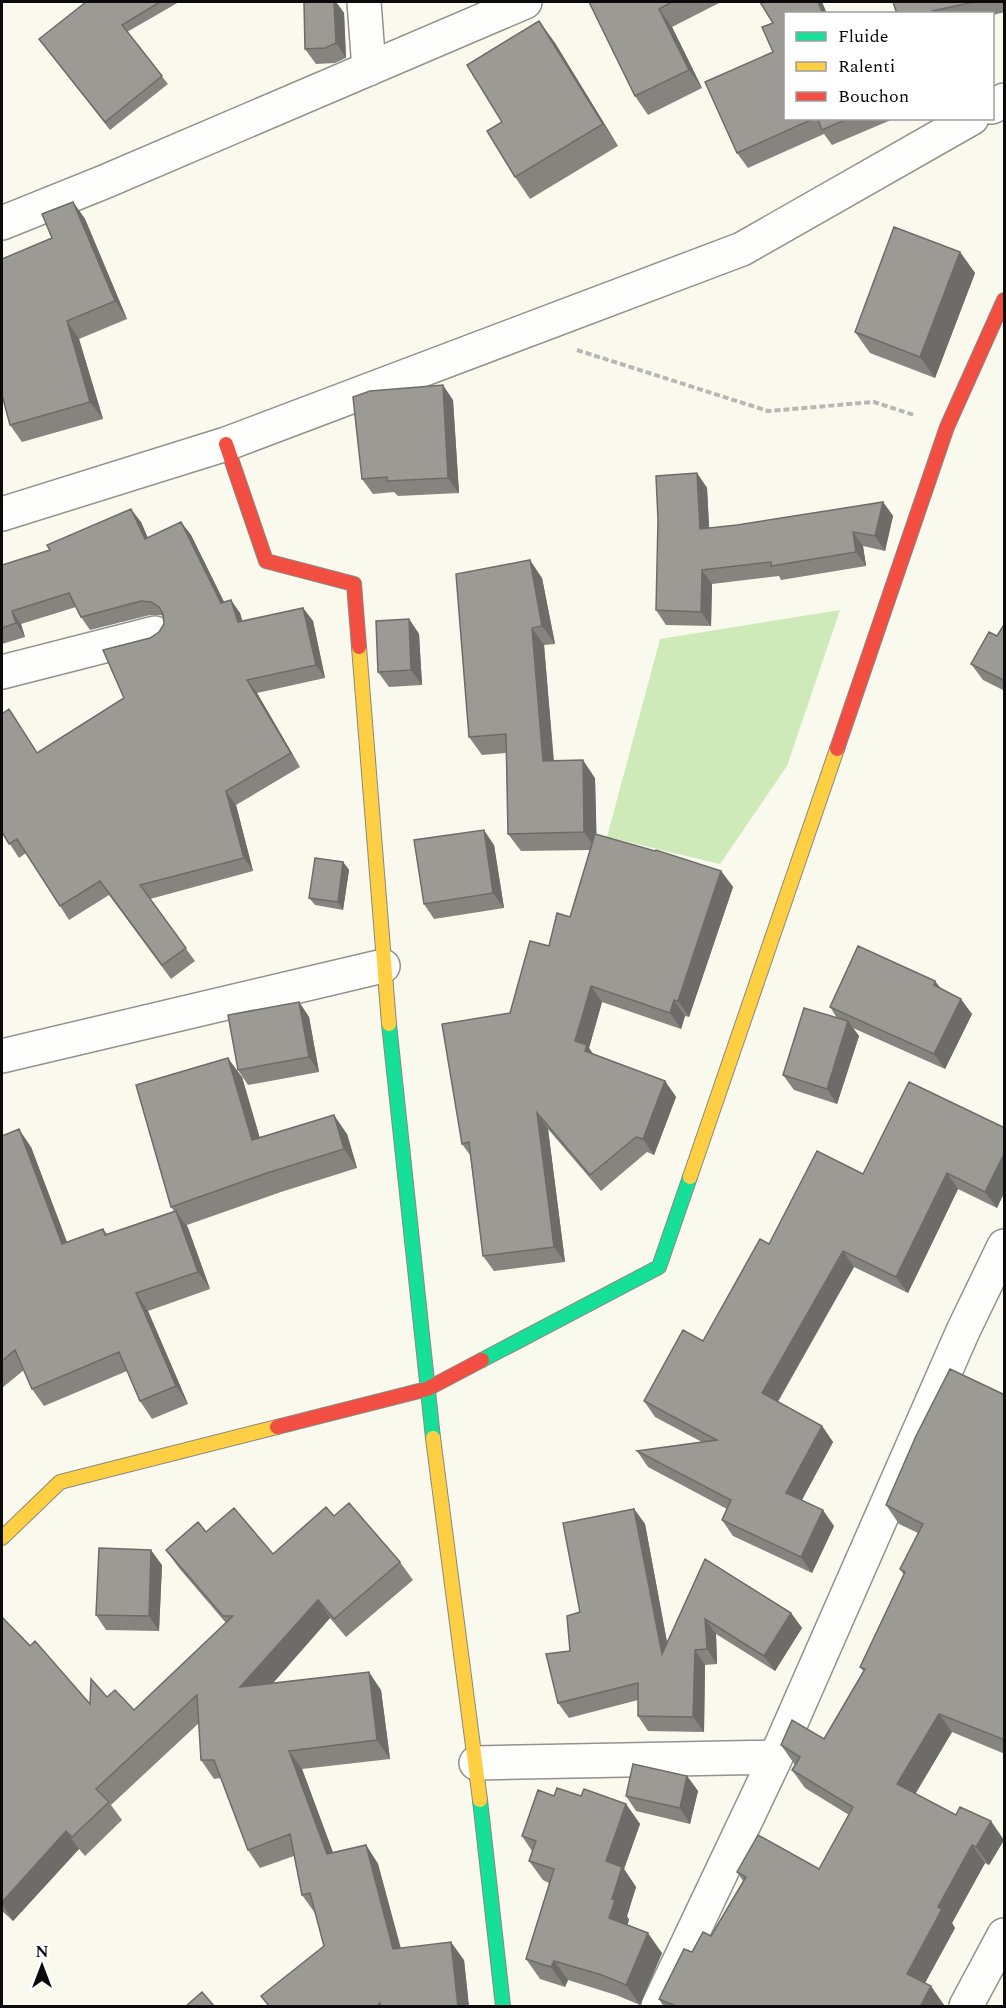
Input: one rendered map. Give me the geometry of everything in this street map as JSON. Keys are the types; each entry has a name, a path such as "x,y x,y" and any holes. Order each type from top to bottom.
{"street":[{"path":"364,2 369,69"},
{"path":"2,223 104,182 525,2"},
{"path":"2,514 226,444 742,249 968,120"},
{"path":"2,1538 60,1482 427,1389 659,1267 947,427 1005,300"},
{"path":"226,444 266,561 354,584 382,966 427,1389 476,1763 503,2007"},
{"path":"2,672 155,633"},
{"path":"2,1056 382,966"},
{"path":"658,2007 776,1757 963,1331 1005,1246"},
{"path":"476,1763 776,1757"},
{"path":"966,2007 1005,1935"}],"path":[{"path":"522,332 768,411 874,402 947,427"}],"green space":[{"path":"840,610 787,766 720,864 607,837 660,639"}],"building":[{"path":"86,2 160,2 122,25 162,76 105,122 39,39"},
{"path":"304,2 334,2 336,43 325,48 305,49"},
{"path":"589,2 672,2 659,9 689,70 635,96"},
{"path":"760,2 818,2 822,12 784,12 784,120 811,120 737,153 705,82 773,52 762,27 773,23"},
{"path":"893,2 974,2 932,12 896,12"},
{"path":"539,21 603,124 515,177 487,131 502,122 467,65"},
{"path":"818,120 844,120 822,130"},
{"path":"73,202 115,301 67,321 90,402 10,425 2,395 2,259 52,238 42,214"},
{"path":"894,227 960,252 920,357 855,332"},
{"path":"443,385 448,478 387,481 387,477 362,479 353,397 370,391"},
{"path":"697,473 700,529 883,502 875,536 853,532 856,552 771,566 771,562 702,570 701,612 656,610 658,520 656,476"},
{"path":"131,509 145,539 181,522 221,603 231,600 238,622 303,608 316,665 247,680 291,753 226,791 244,858 140,885 186,948 162,965 100,881 60,906 17,839 9,844 2,832 2,714 9,709 37,753 124,698 103,650 150,638 159,632 164,624 163,614 159,607 151,602 141,601 81,617 69,593 12,611 16,623 2,628 2,565 50,550 47,545"},
{"path":"530,560 542,626 532,628 543,761 583,760 584,832 508,834 506,734 469,737 456,574"},
{"path":"409,619 411,670 378,672 376,621"},
{"path":"1005,623 1005,681 971,664 989,632 997,636"},
{"path":"484,830 493,893 424,904 414,840"},
{"path":"595,834 656,850 721,871 678,1001 674,1000 670,1013 591,986 575,1041 587,1045 585,1051 665,1081 643,1139 636,1137 590,1175 537,1113 554,1247 483,1256 469,1142 462,1144 442,1024 510,1013 530,941 549,946 557,913 570,917"},
{"path":"315,858 343,862 338,902 309,898"},
{"path":"858,946 935,981 934,985 961,999 934,1054 830,1007"},
{"path":"299,1002 309,1057 238,1070 228,1015"},
{"path":"804,1008 848,1021 827,1089 783,1075"},
{"path":"228,1058 252,1140 334,1115 344,1149 171,1207 136,1085"},
{"path":"909,1082 1005,1128 1005,1152 985,1192 947,1173 896,1277 843,1251 762,1393 822,1426 786,1493 823,1510 801,1557 722,1520 731,1500 637,1451 717,1440 644,1401 683,1330 703,1341 760,1239 769,1244 817,1151 863,1174"},
{"path":"19,1129 62,1244 103,1229 105,1235 176,1211 198,1272 136,1293 176,1386 140,1401 119,1352 32,1389 15,1350 2,1361 2,1136"},
{"path":"950,1369 1005,1395 1005,1740 939,1714 897,1784 956,1815 960,1807 991,1821 976,1847 972,1845 938,1907 942,1909 907,1974 931,1986 920,2007 678,2007 659,1999 684,1949 692,1952 703,1932 711,1936 746,1877 737,1872 758,1835 819,1869 853,1807 792,1770 800,1757 781,1745 792,1720 824,1739 865,1669 860,1667 905,1572 900,1569 923,1524 886,1505 916,1436"},
{"path":"349,1503 400,1562 334,1619 318,1600 240,1687 369,1672 377,1740 289,1751 327,1854 366,1845 393,1949 451,1942 458,2007 380,2007 380,2003 376,2007 270,2007 261,1996 324,1946 310,1893 302,1895 290,1834 248,1850 214,1760 201,1760 197,1695 96,1789 109,1802 72,1837 66,1831 2,1902 2,1617 30,1646 35,1641 90,1704 91,1679 107,1697 115,1690 134,1710 233,1616 223,1616 166,1550 198,1522 206,1532 234,1508 273,1554 326,1507 334,1516"},
{"path":"634,1509 662,1654 705,1559 791,1613 764,1656 705,1619 707,1649 695,1650 693,1717 638,1716 638,1683 558,1703 546,1654 570,1651 567,1616 580,1612 563,1523"},
{"path":"99,1548 151,1550 149,1616 96,1615"},
{"path":"633,1764 687,1776 680,1808 626,1796"},
{"path":"557,1788 581,1796 584,1789 626,1804 606,1861 622,1867 609,1918 648,1933 626,1985 602,1975 554,1961 551,1967 526,1959 554,1869 529,1861 536,1841 522,1836 538,1790 554,1796"},
{"path":"202,1992 215,2007 185,2007"}],"traffic: fast":[{"path":"389,1024 433,1438"},
{"path":"482,1360 659,1267 690,1177"},
{"path":"480,1800 503,2006"}],"traffic: slow":[{"path":"359,647 389,1024"},
{"path":"690,1177 837,749"},
{"path":"2,1538 60,1482 277,1427"},
{"path":"433,1438 480,1800"}],"traffic: jam":[{"path":"837,749 947,427 1004,300"},
{"path":"226,444 266,561 354,584 359,647"},
{"path":"277,1427 427,1389 482,1360"}]}
